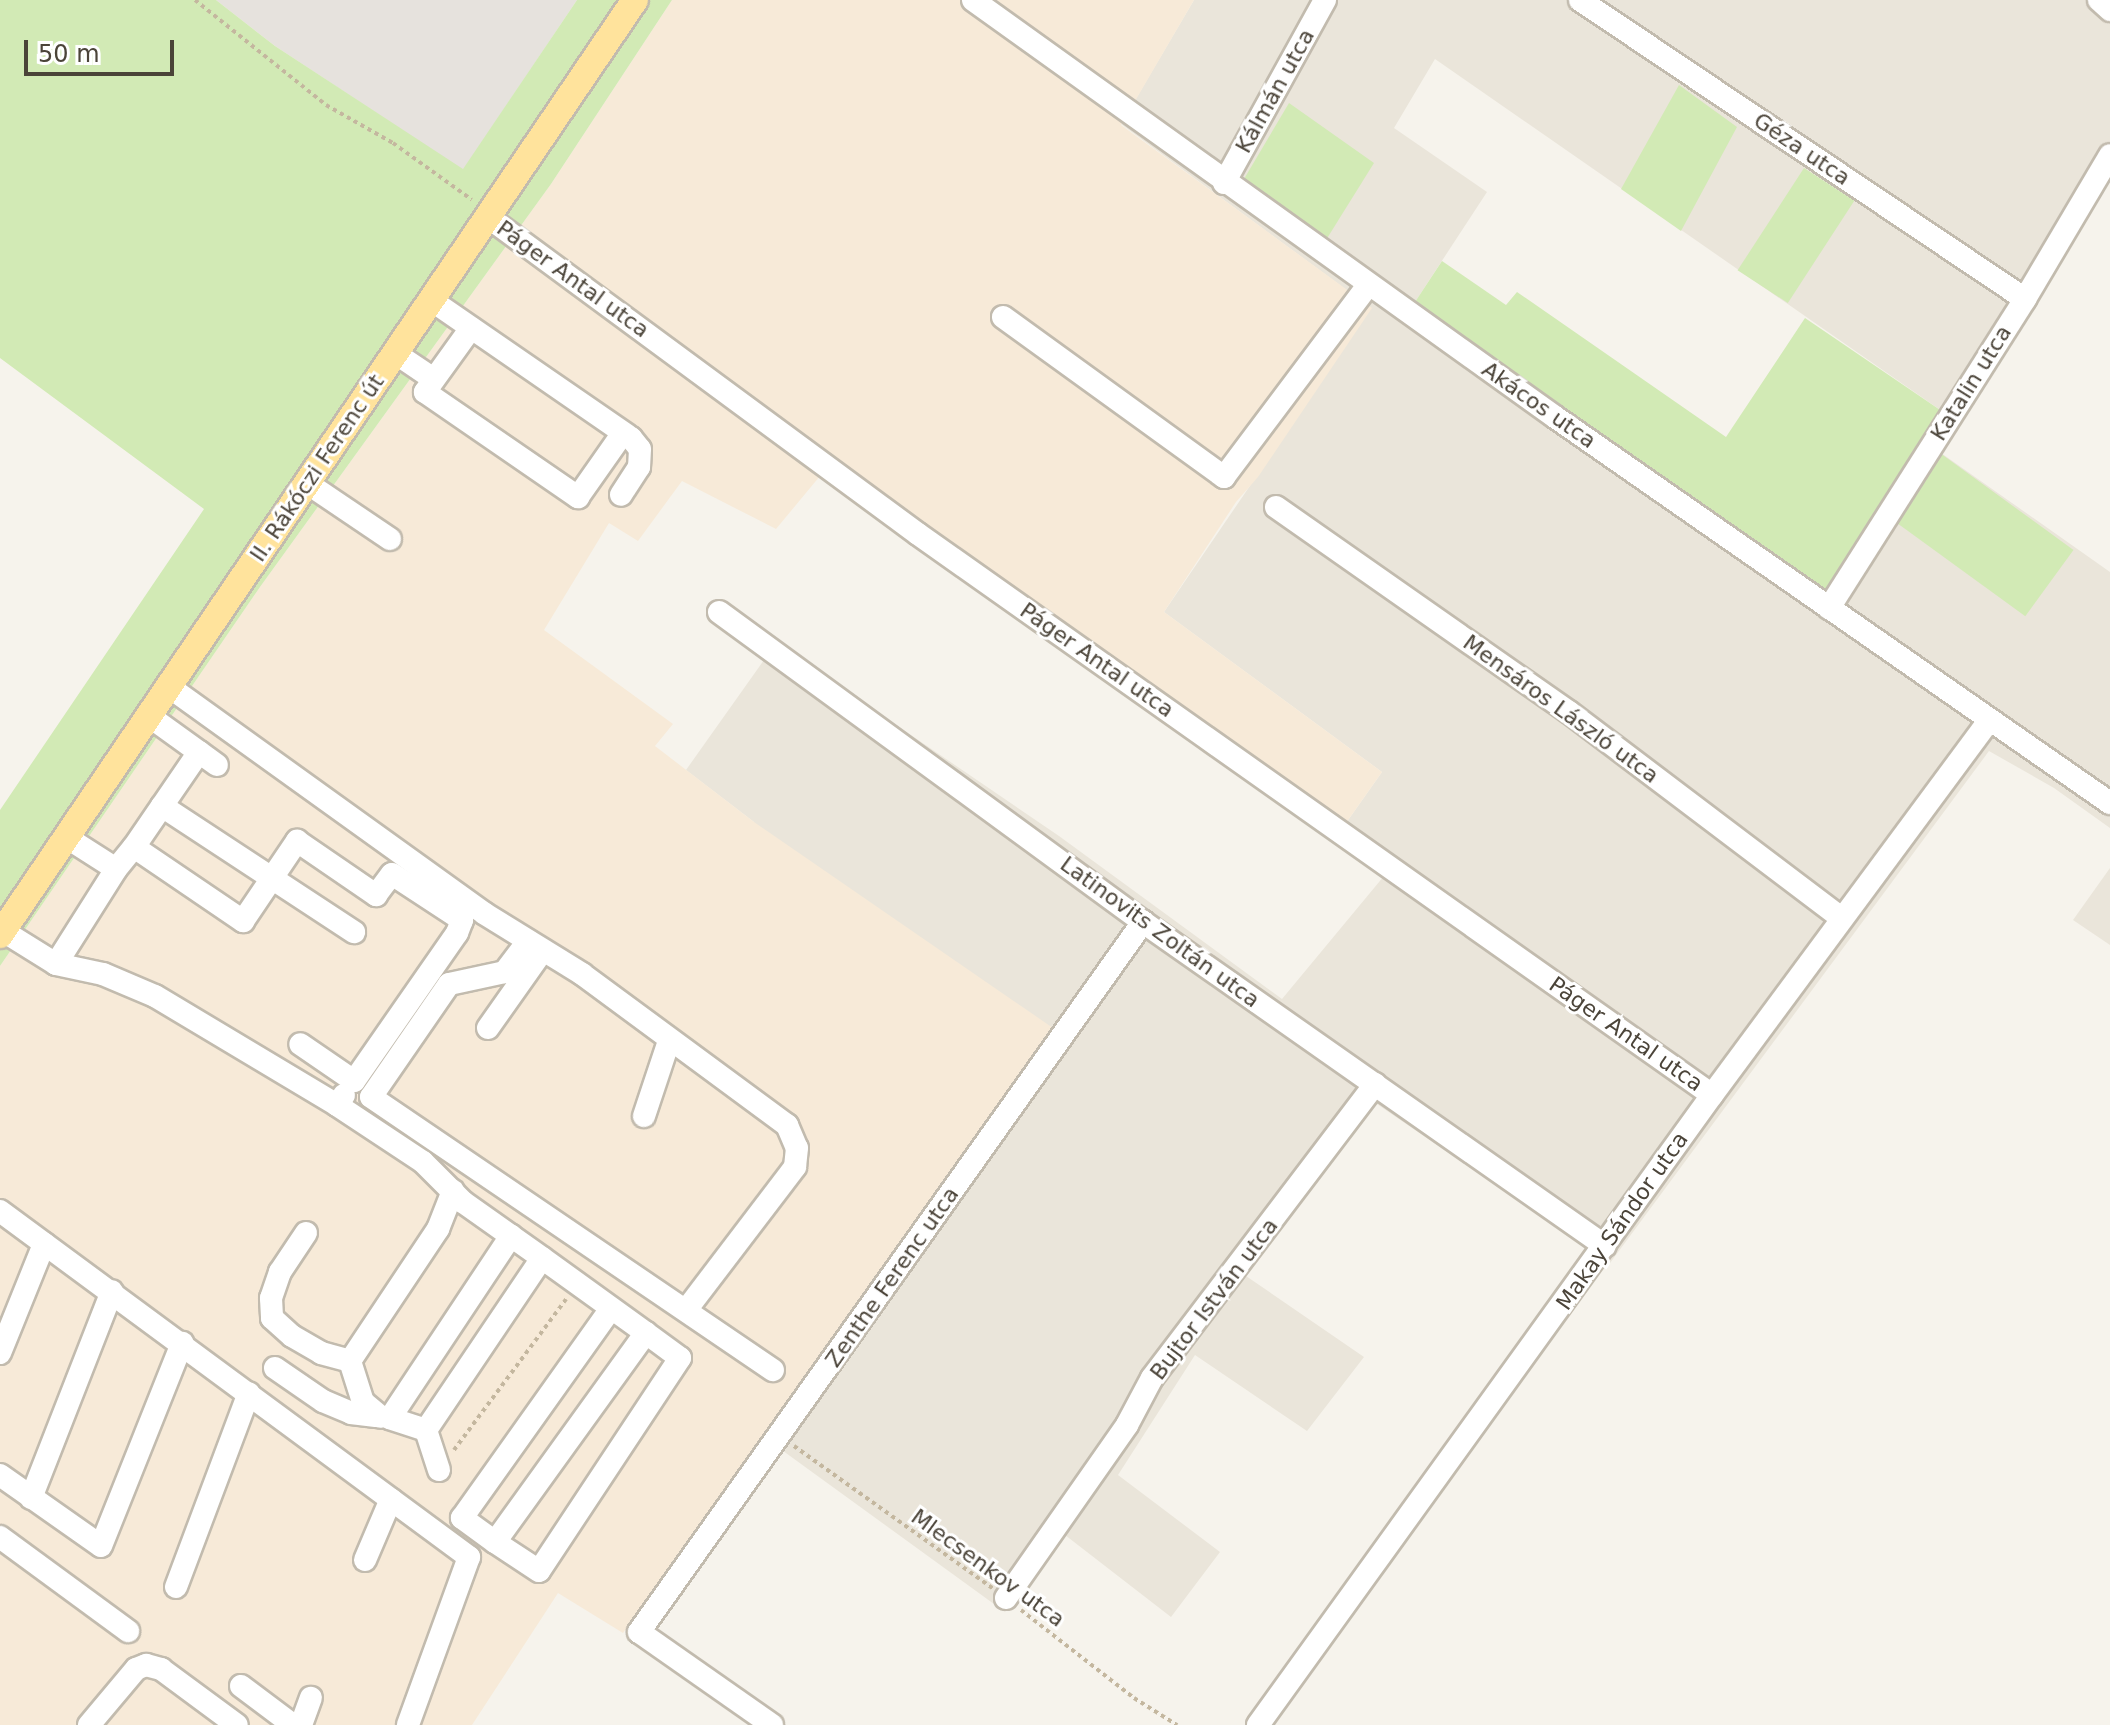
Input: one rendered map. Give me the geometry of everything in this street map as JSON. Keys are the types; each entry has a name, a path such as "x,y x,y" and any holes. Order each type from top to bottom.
{"main road":[{"name":"II. Rákóczi Ferenc út","path":"1,933 635,0"}],"street":[{"name":"Akácos utca","path":"973,0 1368,285 2110,803"},
{"name":"Kálmán utca","path":"1224,183 1325,0"},
{"name":"Géza utca","path":"1580,0 2025,299"},
{"path":"2099,0 2110,10"},
{"name":"Katalin utca","path":"1829,608 2025,299 2110,155"},
{"name":"Páger Antal utca","path":"489,214 918,534 1712,1095"},
{"path":"1003,317 1224,477 1368,285"},
{"path":"431,300 623,433 640,449 639,467 621,495"},
{"path":"471,328 432,378 425,392 578,497 623,433"},
{"path":"395,353 432,378"},
{"path":"307,483 390,539"},
{"name":"Mensáros László utca","path":"1276,507 1569,712 1841,918"},
{"name":"Latinovits Zoltán utca","path":"719,612 1143,922 1605,1246"},
{"path":"168,686 485,914 582,974 787,1125 798,1155 795,1167 687,1309"},
{"path":"56,964 116,869 162,806 208,758 149,716"},
{"name":"Makay Sándor utca","path":"1258,1725 1712,1095 1989,720"},
{"path":"162,806 354,932"},
{"path":"66,837 116,869"},
{"path":"134,847 243,921 297,841 376,895 392,874 462,920 337,1105"},
{"name":"Zenthe Ferenc utca","path":"772,1725 639,1632 1143,922"},
{"path":"1,933 56,964 103,974 155,996 337,1105 423,1162 453,1191 511,1236 577,1283 680,1358 539,1571 462,1518 611,1308"},
{"path":"488,1028 536,946"},
{"path":"536,946 505,972 449,984 371,1097 773,1370"},
{"path":"644,1116 669,1041"},
{"path":"300,1044 354,1081"},
{"name":"Bujtor István utca","path":"1006,1598 1127,1425 1152,1378 1375,1084"},
{"path":"350,1361 438,1229 453,1191"},
{"path":"0,1211 469,1557 408,1725"},
{"path":"306,1233 280,1272 271,1298 272,1318 292,1336 321,1353 350,1361"},
{"path":"383,1417 511,1236"},
{"path":"0,1353 44,1244"},
{"path":"426,1430 542,1258"},
{"path":"31,1498 112,1291"},
{"path":"495,1542 646,1333"},
{"path":"0,1475 101,1546 182,1343"},
{"path":"350,1361 363,1402 383,1417"},
{"path":"275,1368 323,1401 351,1413 383,1417 426,1430"},
{"path":"176,1587 249,1393"},
{"path":"426,1430 439,1470"},
{"path":"365,1560 391,1499"},
{"path":"0,1537 128,1631"},
{"path":"89,1725 136,1669 146,1665 161,1669 237,1725"},
{"path":"241,1686 293,1725"},
{"path":"301,1725 311,1698"}],"path":[{"path":"195,0 326,105 393,143 489,214"},
{"path":"439,1470 577,1283"},
{"name":"Mlecsenkov utca","path":"780,1436 1006,1598 1134,1698 1177,1725"}],"shaded area":[{"path":"216,0 577,0 463,170 275,46"},
{"path":"672,0 1194,0 1121,125 1372,308 1258,477 1236,502 1164,612 1382,772 1334,840 825,470 776,529 682,481 638,541 609,523 544,630 673,724 655,746 754,822 1053,1028 768,1440 623,1633 558,1593 472,1725 0,1725 0,966 260,587 551,184"},
{"path":"1194,0 2110,0 2110,169 1941,453 2110,572 2110,828 2054,788 1989,751 1610,1263 1374,1102 1246,1276 1364,1357 1307,1431 1195,1355 1118,1475 1220,1552 1171,1617 1065,1535 1005,1612 768,1440 754,822 686,770 776,643 1059,836 1282,999 1384,876 1334,840 1382,772 1164,612 1371,308 1121,124","holes":["1435,59 1946,414 1822,594 1415,302 1487,192 1394,128"]},
{"path":"2110,868 2110,945 2073,920"}],"green space":[{"path":"0,0 216,0 275,46 463,169 577,0 672,0 551,184 260,587 0,966 0,810 204,509 0,358"},
{"path":"1679,85 1737,127 1681,231 1621,189"},
{"path":"1289,103 1374,163 1326,240 1244,179"},
{"path":"1804,168 1854,201 1788,303 1738,270"},
{"path":"1442,261 1506,305 1517,292 1726,437 1805,318 1946,414 1905,480 1822,594 1415,302"},
{"path":"1940,453 2073,550 2025,616 1892,519"}]}
